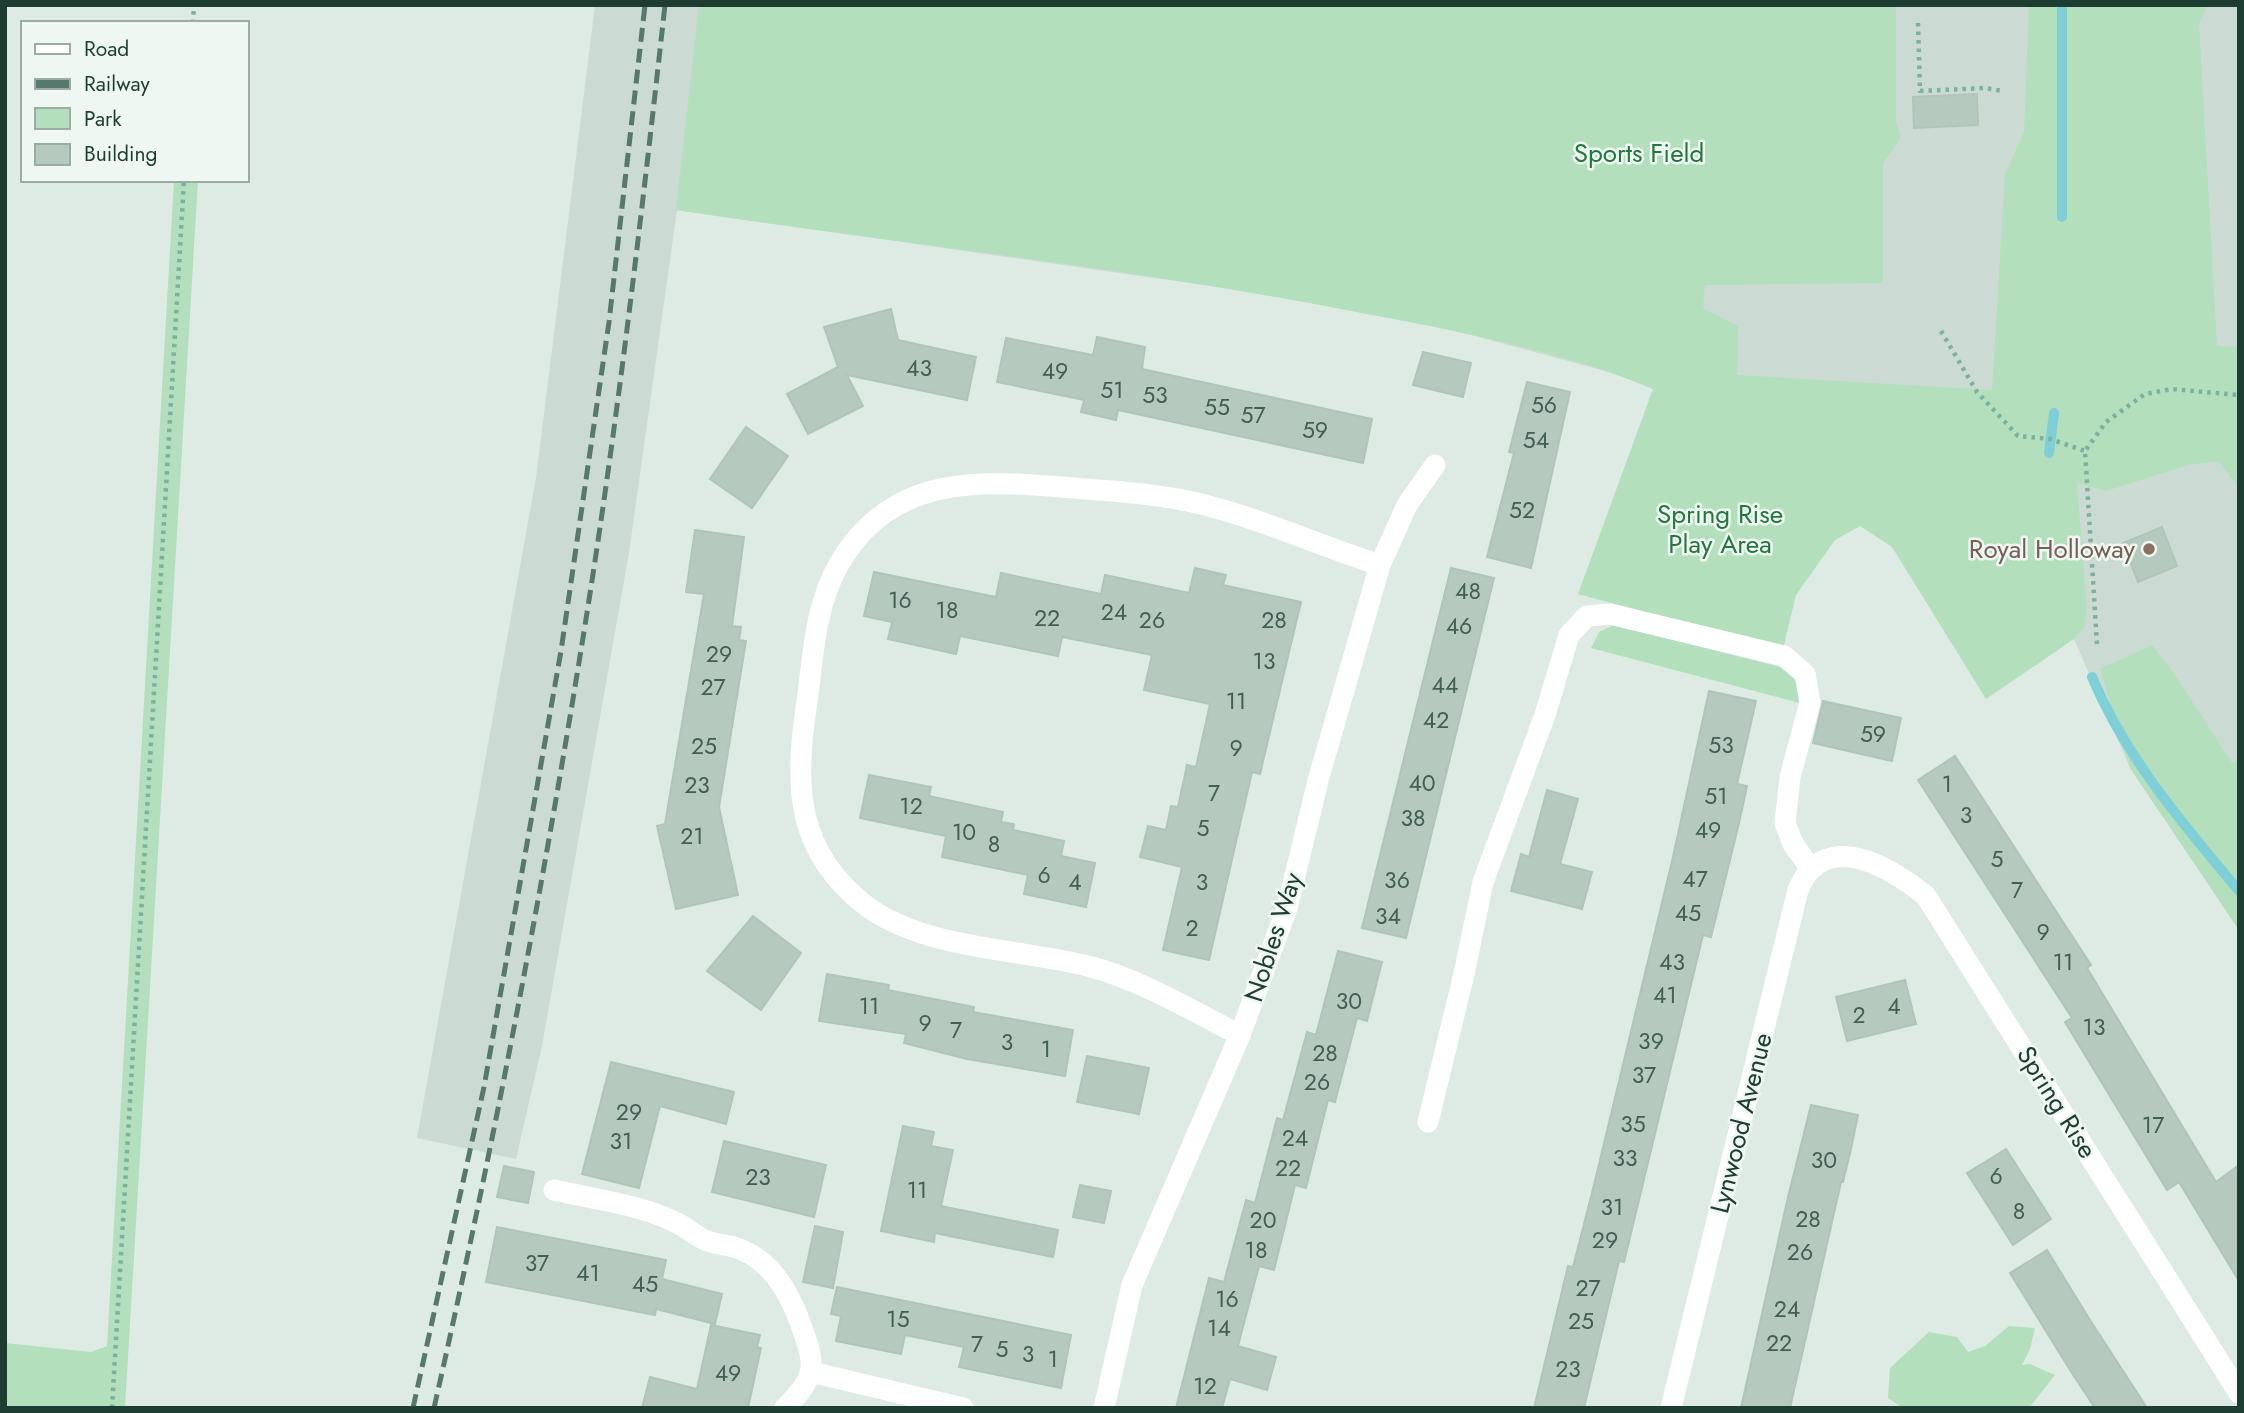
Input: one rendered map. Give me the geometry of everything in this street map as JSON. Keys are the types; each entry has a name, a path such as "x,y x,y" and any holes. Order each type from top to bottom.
{"street":[{"name":"Nobles Way","path":"1104,1408 1132,1285 1240,1034 1287,908 1319,777 1380,565 1407,505 1435,465"},
{"path":"1240,1034 1143,987 1093,967 920,933 864,904 841,882 822,855 808,826 798,773 824,594 839,564 876,518 906,500 934,489 989,481 1156,496 1200,504 1380,565"},
{"path":"1428,1122 1483,882 1545,715 1569,635 1587,617 1610,614 1784,656 1805,674 1810,703 1790,777 1785,823 1793,844 1811,869"},
{"name":"Spring Rise","path":"1811,869 1837,856 1852,855 1890,871 1926,897 2239,1394"},
{"name":"Lynwood Avenue","path":"1671,1408 1787,931 1798,890 1811,869"},
{"path":"554,1190 674,1221 703,1239 736,1247 754,1256 778,1278 798,1316 814,1363 801,1392 785,1408"},
{"path":"811,1372 963,1408"}],"path":[{"path":"1917,23 1920,91 1985,88 2003,91"},
{"path":"112,1408 184,182"},
{"path":"1941,331 1978,392 2018,436 2050,439 2085,451"},
{"path":"2097,644 2085,451 2106,422 2144,394 2172,389 2239,395"}],"shaded area":[{"name":"Royal Holloway","path":"595,5 2239,5 2239,930 2130,768 2074,639 2044,459 1653,389 1620,375 1445,328 1252,292 677,210 629,553 542,1046 516,1159 417,1138 536,478"}],"green space":[{"name":"Royal Holloway","path":"699,5 1896,5 1896,121 1901,138 1883,163 1883,283 1705,285 1703,308 1738,326 1737,375 1992,390 2005,174 2024,132 2029,5 2208,5 2199,23 2217,346 2239,347 2239,488 2218,461 2188,465 2106,491 2077,483 2087,608 2085,626 2074,639 1986,699 1892,547 1860,526 1835,540 1796,595 1783,649 1578,594 1653,389 1579,362 1539,351 1341,309 1176,280 676,210"},
{"path":"174,182 198,182 125,1408 5,1408 5,1343 91,1352 107,1346"},
{"path":"1614,625 1792,670 1798,678 1800,703 1591,648 1599,632"},
{"path":"2152,645 2171,669 2232,763 2239,761 2239,930 2130,768 2100,669"},
{"path":"2009,1326 2035,1328 2030,1349 2022,1365 2030,1364 2055,1375 2029,1408 1903,1408 1888,1398 1890,1368 1929,1332 1957,1337 1968,1352 1985,1346"}],"building":[{"path":"1977,94 1978,125 1914,128 1913,97"},
{"path":"891,309 898,340 976,357 967,400 847,375 863,406 808,434 787,394 838,367 824,327"},
{"path":"1097,337 1145,347 1142,369 1372,419 1363,463 1118,410 1116,420 1081,412 1084,400 997,382 1006,338 1093,355"},
{"path":"1423,352 1471,363 1463,397 1413,385"},
{"path":"1527,382 1570,392 1531,568 1487,557 1514,453 1509,452"},
{"path":"746,427 788,456 752,508 710,479"},
{"path":"2162,527 2177,566 2138,582 2123,543"},
{"path":"695,530 744,537 732,626 741,627 739,640 746,641 719,807 738,895 676,909 657,826 665,824 704,594 686,592"},
{"path":"1195,568 1226,575 1223,585 1301,602 1260,774 1252,772 1209,960 1163,950 1182,867 1140,857 1148,826 1166,830 1171,806 1178,807 1187,765 1196,767 1210,704 1144,690 1152,655 1062,637 1058,656 960,636 956,654 888,639 892,622 864,616 874,572 996,597 1001,573 1101,594 1105,575 1189,593"},
{"path":"1451,568 1494,578 1406,938 1362,928"},
{"path":"1709,691 1756,701 1737,784 1747,786 1739,823 1711,937 1703,935 1624,1262 1619,1261 1584,1408 1534,1408 1568,1266 1573,1267 1594,1185 1673,857"},
{"path":"1823,701 1901,718 1892,761 1813,743"},
{"path":"1955,756 2091,965 2087,968 2216,1182 2239,1165 2239,1281 2179,1182 2167,1190 2065,1022 2072,1018 1918,780"},
{"path":"869,775 931,787 929,796 1003,812 1001,822 1014,824 1013,830 1064,841 1061,856 1095,863 1086,907 1024,894 1028,875 942,857 946,836 860,818"},
{"path":"1547,790 1578,799 1560,864 1592,872 1582,909 1511,891 1521,854 1529,857"},
{"path":"753,916 801,953 761,1010 707,971"},
{"path":"1338,951 1382,962 1367,1021 1357,1018 1335,1102 1328,1100 1306,1188 1295,1185 1274,1270 1259,1266 1238,1346 1276,1357 1267,1390 1230,1379 1222,1408 1176,1408 1209,1278 1224,1282 1246,1200 1255,1203 1277,1118 1283,1120 1307,1032 1316,1035"},
{"path":"827,974 889,985 888,990 974,1007 973,1012 1073,1030 1065,1076 967,1059 904,1043 906,1034 819,1021"},
{"path":"1905,980 1916,1024 1847,1041 1836,997"},
{"path":"1087,1056 1149,1068 1139,1114 1077,1102"},
{"path":"611,1062 734,1092 726,1124 660,1106 639,1188 582,1174"},
{"path":"1811,1105 1858,1115 1851,1149 1841,1182 1790,1408 1741,1408 1788,1197"},
{"path":"903,1126 934,1132 931,1146 953,1150 941,1206 1058,1230 1053,1257 935,1233 934,1242 881,1231"},
{"path":"724,1141 826,1165 814,1217 712,1192"},
{"path":"2006,1149 2051,1219 2013,1245 1967,1173"},
{"path":"504,1166 534,1172 528,1203 497,1197"},
{"path":"1080,1185 1111,1191 1104,1223 1073,1217"},
{"path":"815,1226 843,1232 833,1288 803,1282"},
{"path":"497,1227 666,1260 662,1279 722,1294 715,1324 656,1309 655,1315 486,1282"},
{"path":"2047,1250 2147,1408 2095,1408 2070,1370 2010,1273"},
{"path":"837,1287 1071,1335 1061,1388 959,1367 964,1347 905,1335 901,1354 836,1341 841,1316 831,1314"},
{"path":"711,1325 760,1335 757,1347 761,1348 748,1408 642,1408 650,1377 697,1389"}],"waterway":[{"path":"2062,5 2062,217"},
{"path":"2049,453 2054,413"},
{"path":"2092,677 2121,735 2139,763 2239,891"}],"railway":[{"path":"413,1408 484,1087 561,651 609,322 645,5"},
{"path":"434,1408 514,1030 581,650 627,328 665,5"}],"place":[{"name":"Royal Holloway","path":"2149,549"}],"park label":[{"name":"Sports Field","path":"1639,153"},
{"name":"Spring Rise Play Area","path":"1720,529"}]}
